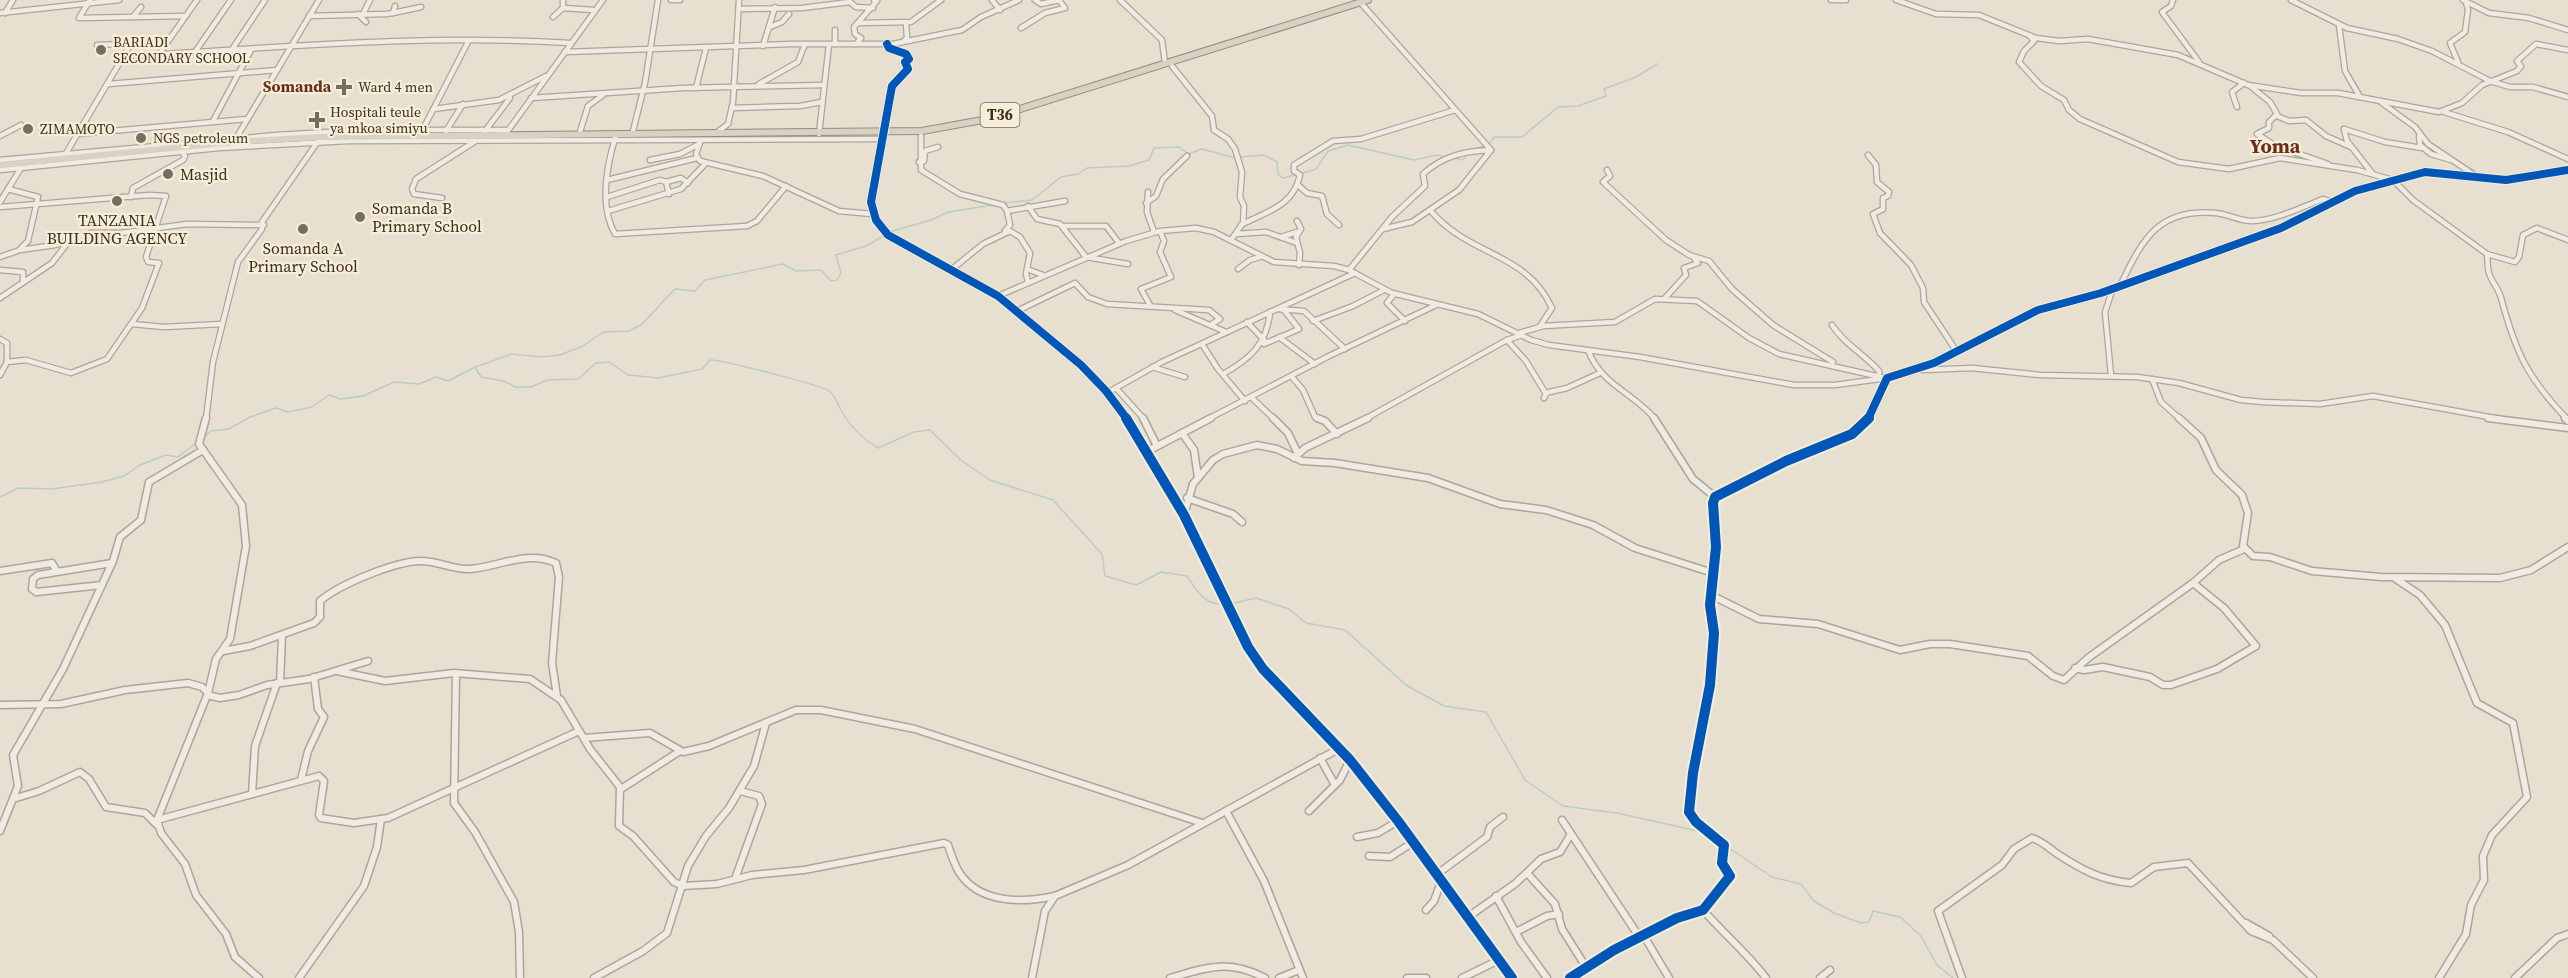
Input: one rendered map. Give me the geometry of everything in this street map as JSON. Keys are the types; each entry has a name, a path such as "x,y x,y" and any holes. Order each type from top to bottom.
{"highway":[{"name":"T36","path":"0,165 23,166 64,156 235,140 319,140 421,133 506,133 614,138 632,135 715,134 882,136 963,125 1169,65 1368,0"}],"street":[{"path":"2,13 13,0"},
{"path":"2,13 73,2 119,0"},
{"path":"159,54 197,0"},
{"path":"195,52 231,0"},
{"path":"231,51 265,0"},
{"path":"235,140 319,0"},
{"path":"361,14 368,9 370,0"},
{"path":"563,0 561,6 563,8"},
{"path":"506,133 594,9 603,0"},
{"path":"632,135 658,0"},
{"path":"671,0 680,0"},
{"path":"715,134 728,123 732,108 736,85 739,0"},
{"path":"854,45 861,39 854,32 858,23 873,8 877,1 874,0"},
{"path":"858,23 913,22 915,17 925,13 941,0"},
{"path":"992,0 1000,10"},
{"path":"962,30 981,17 1018,0"},
{"path":"1021,28 1045,13 1065,8 1059,0 1041,4 1035,0"},
{"path":"1120,0 1162,40 1169,65 1212,116 1214,130 1226,137 1235,149 1242,172 1240,197 1244,206 1241,225 1232,240"},
{"path":"1831,0 1846,0"},
{"path":"1896,0 1936,14 1979,15 2030,36 2060,41 2093,40 2178,55 2246,84 2272,105 2277,116 2289,120 2308,121 2326,136 2353,148"},
{"path":"2173,0 2171,6 2162,12 2191,47 2199,62"},
{"path":"2291,0 2339,25 2408,42 2458,62 2490,81 2510,87 2533,87 2568,97"},
{"path":"2458,62 2450,43 2465,32 2468,10 2465,0"},
{"path":"2465,0 2489,14 2529,18 2568,30"},
{"path":"89,1 79,18 186,16"},
{"path":"740,9 802,8 852,2 856,7 873,8"},
{"path":"1360,2 1491,150"},
{"path":"393,13 395,6"},
{"path":"133,17 141,7"},
{"path":"309,16 393,13 421,7"},
{"path":"763,46 771,27 775,7"},
{"path":"553,16 563,8 594,9"},
{"path":"361,14 366,22"},
{"path":"771,27 782,22 789,14"},
{"path":"904,41 907,38 906,23"},
{"path":"2339,25 2345,71 2360,98"},
{"path":"565,51 887,44 973,28"},
{"path":"819,134 824,85 836,30"},
{"path":"2030,36 2034,41 2026,48 2019,62 2032,79 2064,100 2069,110 2080,119 2164,158 2229,169 2277,158 2376,175 2392,180 2413,200 2487,254 2515,262 2520,256 2523,235 2537,228 2568,240"},
{"path":"126,57 195,52 522,40 570,43"},
{"path":"421,133 468,42"},
{"path":"757,84 798,62 802,57 805,44"},
{"path":"887,44 889,48 906,54 909,59 905,62 908,69 892,86 874,179 872,214 886,234 998,296 1081,365 1107,393 1124,414 1184,515 1225,604 1263,669 1350,760 1398,821 1512,978"},
{"path":"2441,112 2462,103 2470,94 2490,81 2520,69 2517,61 2536,44 2568,50"},
{"path":"0,160 64,156 126,57 127,45 97,45"},
{"path":"696,88 706,48"},
{"path":"213,122 250,50"},
{"path":"109,84 278,70"},
{"path":"434,109 494,101 516,93 548,75"},
{"path":"531,98 757,84 781,86 811,83 824,85"},
{"path":"2237,107 2232,92 2246,84 2301,93 2332,92 2441,112 2497,128 2568,158"},
{"path":"235,140 344,131 421,133 446,130 484,133 507,101 516,93"},
{"path":"579,135 588,106 604,94"},
{"path":"732,108 800,106 822,102"},
{"path":"2382,102 2415,127 2422,148"},
{"path":"446,130 463,104"},
{"path":"1241,225 1256,217 1276,211 1299,186 1300,175 1294,171 1294,165 1322,146 1341,140 1361,139 1455,110"},
{"path":"2277,116 2269,122 2269,128 2257,134 2274,145 2344,168"},
{"path":"78,134 247,118"},
{"path":"0,136 21,125"},
{"path":"2376,175 2365,167 2347,140 2345,128 2385,142 2422,148 2440,158 2453,160"},
{"path":"2419,134 2475,175"},
{"path":"0,170 23,166 319,140 475,141 614,138 700,142 882,136"},
{"path":"921,136 919,162 921,170 954,192 977,198 986,204 1003,205 1007,211 1010,225 1005,231 951,270"},
{"path":"614,138 608,180 608,211 612,232 621,235 747,226 756,221 786,186"},
{"path":"158,823 208,693 216,659 231,635 238,581 246,546 245,514 239,500 199,441 207,416 213,362 240,258 319,140"},
{"path":"442,198 414,194 412,189 416,179 475,141"},
{"path":"697,158 700,142"},
{"path":"650,160 680,154 700,142"},
{"path":"919,162 924,161 925,151 938,147"},
{"path":"1383,229 1406,225 1430,210 1472,179 1491,150"},
{"path":"1107,393 1152,367 1352,272 1383,229 1425,186 1423,174 1437,160 1467,151 1491,150"},
{"path":"130,196 133,188 183,160 185,156 182,152"},
{"path":"1868,155 1876,165 1877,182 1889,192 1888,196 1883,198 1884,207 1873,214 1878,230 1910,263 1923,288 1924,302 1957,352"},
{"path":"1146,203 1156,196 1163,179 1187,156"},
{"path":"608,180 697,158 706,163 750,171 839,211 872,214"},
{"path":"608,211 669,194 688,183 706,163"},
{"path":"0,202 23,166"},
{"path":"1607,170 1611,176 1603,182 1605,185 1666,240 1693,257 1708,261 1732,289 1768,321 1837,366"},
{"path":"998,296 1119,243 1157,232 1196,228 1232,240 1274,262 1334,266 1352,272 1394,294 1492,318 1520,334 1543,343 1794,385 1835,385 1887,378 1919,370 2029,313 2113,288 2281,228 2348,193 2392,180 2425,172 2475,175 2506,180 2568,170"},
{"path":"607,197 658,181 666,182 679,178 688,183"},
{"path":"666,182 669,194"},
{"path":"1299,186 1307,193 1322,196 1327,214 1339,225"},
{"path":"8,189 37,196 38,204 28,243 20,249"},
{"path":"1148,192 1146,203 1157,232 1164,241 1160,252 1171,277 1141,289 1150,305"},
{"path":"0,207 166,195 154,228 146,261 157,261 159,265 142,308 107,358 73,372 26,360 7,362"},
{"path":"2121,284 2147,235 2159,224 2179,213 2218,213 2252,221 2323,199 2332,201"},
{"path":"1007,211 1065,201"},
{"path":"1028,207 1036,219 1062,226 1106,226 1119,243"},
{"path":"1430,210 1470,244 1491,251 1539,283 1552,308 1539,327"},
{"path":"1236,234 1264,232 1273,237 1281,237 1297,232 1301,228 1296,221"},
{"path":"0,257 20,249 69,241 91,233 121,233 187,224 264,225"},
{"path":"1062,226 1086,256 1128,264"},
{"path":"1005,231 1016,232 1026,245 1030,257 1027,269 1028,282"},
{"path":"1297,232 1299,265"},
{"path":"1281,237 1297,243"},
{"path":"0,298 52,264 69,241"},
{"path":"2487,254 2489,273 2501,296 2504,313 2523,364 2545,396 2568,421"},
{"path":"1238,269 1250,260 1261,257"},
{"path":"1665,298 1686,275 1684,268 1698,263 1693,257"},
{"path":"1027,269 1037,275 1045,274"},
{"path":"0,270 23,272 25,276 23,282"},
{"path":"1017,312 1074,283 1088,297 1107,304 1150,305 1210,311 1220,318 1212,324"},
{"path":"2111,375 2105,312 2113,288"},
{"path":"1313,321 1329,313 1353,306 1384,290"},
{"path":"1394,294 1387,303 1405,321"},
{"path":"1296,456 1520,334 1539,327 1615,322 1631,315 1648,301 1665,298 1698,301 1749,338 1779,354 1887,378"},
{"path":"1146,452 1315,364 1436,305"},
{"path":"1168,308 1212,324 1226,332"},
{"path":"1264,343 1300,327 1284,310"},
{"path":"1273,311 1301,310 1345,349"},
{"path":"1223,374 1248,361 1264,343 1273,311"},
{"path":"1248,322 1264,343"},
{"path":"132,324 164,327 222,324"},
{"path":"1832,325 1854,351 1874,364 1879,371 1879,376"},
{"path":"1280,337 1315,364"},
{"path":"0,339 7,343 7,362 0,375"},
{"path":"1507,340 1526,361 1545,396 1600,373"},
{"path":"1202,344 1245,401"},
{"path":"1588,350 1600,373 1618,391 1653,417 1684,469 1715,497"},
{"path":"1152,367 1185,377"},
{"path":"1919,370 1972,368 2040,375 2111,375 2179,383 2251,401 2320,404 2373,396 2472,416 2568,428"},
{"path":"1292,377 1303,390 1315,417 1325,421 1337,434"},
{"path":"1715,497 1786,461 1852,434 1868,420 1887,378"},
{"path":"2152,380 2160,400 2201,438 2216,470 2242,495 2248,513 2244,549"},
{"path":"1116,388 1142,415 1157,446"},
{"path":"1251,397 1288,433 1296,456"},
{"path":"1182,433 1194,450 1198,478"},
{"path":"1184,515 1187,498 1198,478 1213,460 1223,454 1252,445 1277,449 1306,462 1335,463 1438,480 1494,502 1546,510 1581,520 1635,548 1713,573"},
{"path":"0,831 14,799 18,778 12,762 13,755 63,669 112,563 120,537 141,520 149,482 203,450"},
{"path":"1570,978 1677,918 1703,910 1730,876 1722,863 1724,845 1719,838 1700,826 1689,812 1692,781 1710,685 1714,633 1711,595 1715,497"},
{"path":"1187,498 1233,514 1242,522"},
{"path":"2244,549 2253,556 2270,557 2312,571 2394,578 2508,577 2530,570 2568,547"},
{"path":"1711,595 1750,616 1818,624 1900,650 1930,644 1950,644 2028,656 2036,660 2053,678 2064,680 2075,668 2193,584 2226,555 2244,549"},
{"path":"223,651 282,636 318,621 321,614 320,601 325,597 349,583 413,562 424,561 468,569 512,561 547,558 556,563 559,577 552,647 556,696"},
{"path":"0,571 52,563 56,570"},
{"path":"102,585 34,591 35,577 56,570 112,563"},
{"path":"2394,578 2432,604 2458,655 2468,689 2477,704 2491,714 2513,723 2528,791 2524,803 2492,834 2483,856 2484,880 2471,906 2466,934 2439,978"},
{"path":"2075,668 2086,670 2103,667 2150,677 2163,685 2170,685 2217,669 2255,647 2253,640 2225,609 2193,584"},
{"path":"252,794 252,764 268,700 278,683 282,636"},
{"path":"0,705 61,704 125,690 188,683 202,687 216,698 228,697 278,683 314,677 368,661"},
{"path":"337,671 385,681 456,674 523,677 556,696 621,789 617,817 619,826 633,836 674,882 683,886 717,884 752,875 804,870 944,843 948,845 960,873 979,891 1006,901 1055,896 1128,864 1340,748"},
{"path":"456,674 456,808 475,832 514,902 519,932 519,978"},
{"path":"301,780 308,751 324,717 318,710 314,677"},
{"path":"584,738 632,732 650,734 680,751 694,751 796,710 807,709 897,725 1073,779 1202,824"},
{"path":"594,978 662,938 671,924 688,866 698,847 740,791 754,766 766,723"},
{"path":"158,823 320,776 324,779 319,816 324,820 354,823 381,819 579,731"},
{"path":"621,789 680,751"},
{"path":"1320,758 1335,785"},
{"path":"1309,811 1335,785 1350,760"},
{"path":"14,799 39,791 80,772 89,779 106,807 145,813 158,823 182,858 196,895 226,934 235,957 259,978"},
{"path":"735,879 762,804 759,796 740,791"},
{"path":"1226,811 1264,881 1301,974 1279,978"},
{"path":"1436,875 1487,837 1490,827 1503,817"},
{"path":"299,978 364,886 377,847 381,819"},
{"path":"1562,820 1669,978"},
{"path":"1357,837 1378,833 1398,821"},
{"path":"1468,917 1527,873 1541,859 1560,852 1571,834"},
{"path":"1962,978 1938,911 2002,865 2014,849 2032,838 2040,840 2055,852 2104,880 2131,883 2154,867 2188,863 2254,934 2273,940 2313,978"},
{"path":"1369,856 1389,857 1412,843"},
{"path":"1527,873 1551,898 1559,914 1562,929 1586,967"},
{"path":"1426,910 1434,901 1441,882"},
{"path":"1032,978 1045,911 1055,896"},
{"path":"1496,896 1516,932 1547,978"},
{"path":"1703,910 1738,949 1747,953 1766,978"},
{"path":"1516,932 1547,916 1559,914"},
{"path":"2516,978 2557,938 2568,934"},
{"path":"1462,978 1499,960"},
{"path":"1170,978 1214,965 1248,969 1265,978"},
{"path":"1820,978 1830,970"},
{"path":"1407,978 1425,978"}],"waterway":[{"path":"1474,149 1488,145 1495,137 1522,137 1558,107 1578,106 1606,96 1604,89 1636,77 1657,64"},
{"path":"1300,174 1316,169 1328,151 1348,145 1414,160 1437,155 1446,157"},
{"path":"1004,203 1032,200 1061,177 1078,174 1087,168 1129,166 1149,160 1154,148 1179,147 1188,154 1202,149 1235,158"},
{"path":"1454,158 1462,160 1468,154"},
{"path":"1240,157 1264,155 1277,162 1278,174 1283,178 1295,175"},
{"path":"889,232 931,220 948,212 993,205"},
{"path":"475,367 512,354 541,357 560,355 583,346 603,332 629,331 641,325 675,289 695,291 705,280 783,264 796,271 821,270 831,281 837,280 841,273 836,255 866,246 885,235"},
{"path":"475,367 481,377 504,381 515,387 531,387 547,380 578,379 596,363 609,362 628,375 658,378 702,369 710,360 751,368 824,389 831,392 853,428 878,448 914,432 930,430 962,461 990,480 1053,500 1102,554 1105,576 1136,585 1161,572 1187,576 1207,600 1212,603 1225,604"},
{"path":"204,437 211,431 229,429 250,417 276,408 288,412 312,407 329,395 340,399 363,396 394,382 419,384 436,377 448,381 475,367"},
{"path":"0,497 18,488 52,489 102,482 124,476 140,465 166,455 178,457 196,443"},
{"path":"1230,604 1256,598 1289,609 1306,623 1345,630 1406,685 1444,706 1486,712 1525,780 1563,806 1617,813 1698,831 1712,838"},
{"path":"1726,846 1772,877 1801,884 1814,901 1834,913 1861,923 1869,922 1873,911 1900,917 1921,936 1937,965 1953,978"}],"cycle path":[{"path":"887,44 889,48 906,54 909,59 905,62 908,69 892,86 871,202 878,224 888,235 998,296 1081,365 1106,391 1124,414 1184,515 1248,647 1263,669 1350,760 1398,821 1512,978"},
{"path":"1570,978 1614,950 1677,918 1703,910 1730,876 1722,863 1724,845 1696,822 1689,812 1693,773 1710,685 1714,633 1710,605 1716,547 1716,518 1713,503 1715,497 1786,461 1852,434 1868,420 1887,378 1934,363 2038,310 2101,293 2281,228 2355,191 2425,172 2506,180 2530,178 2568,170"}],"place":[{"name":"BARIADI SECONDARY SCHOOL","path":"101,50"},
{"name":"Ward 4 men","path":"344,87"},
{"name":"Hospitali teule ya mkoa simiyu","path":"317,120"},
{"name":"ZIMAMOTO","path":"28,129"},
{"name":"NGS petroleum","path":"141,138"},
{"name":"Masjid","path":"168,174"},
{"name":"TANZANIA BUILDING AGENCY","path":"117,201"},
{"name":"Somanda B Primary School","path":"360,217"},
{"name":"Somanda A Primary School","path":"303,229"}],"district":[{"name":"Somanda","path":"297,86"},
{"name":"Yoma","path":"2275,146"}]}
